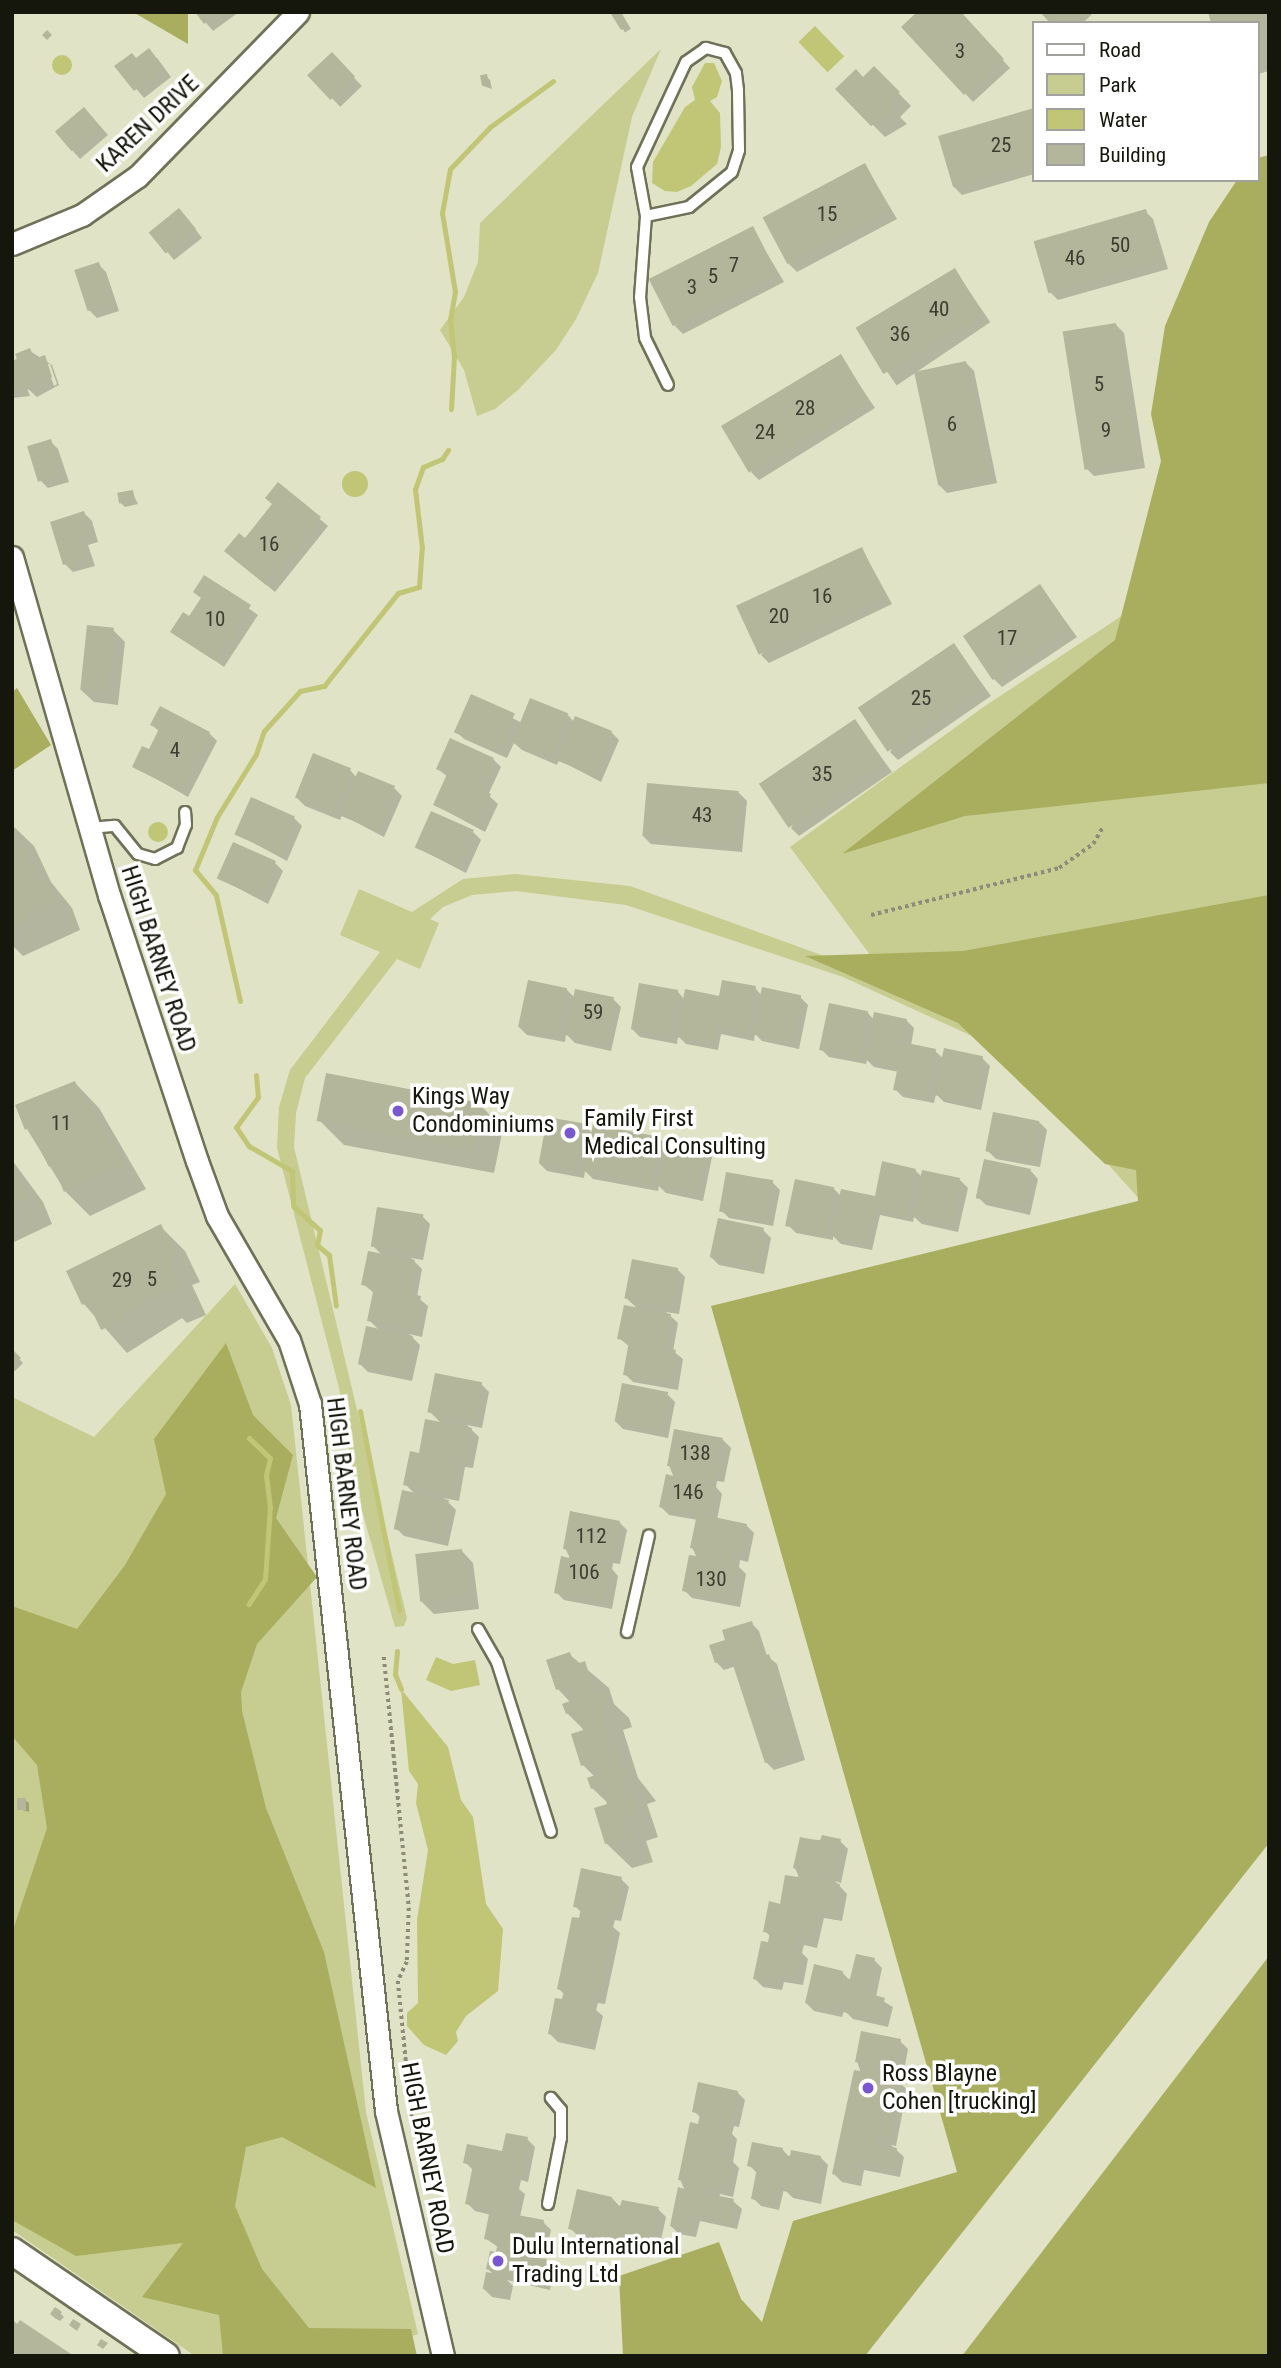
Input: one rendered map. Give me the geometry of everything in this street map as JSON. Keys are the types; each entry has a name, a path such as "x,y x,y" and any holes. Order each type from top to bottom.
{"street":[{"name":"KAREN DRIVE","path":"12,244 82,215 138,176 298,12"},
{"name":"HIGH BARNEY ROAD","path":"12,557 90,828 217,1216 289,1340 310,1404 386,2111 443,2356"},
{"path":"12,2251 163,2355"}],"lane":[{"path":"646,216 689,207 732,172 739,150 738,90 736,73 725,52 706,48 679,73 637,167 646,216 640,297 652,357 668,385"},
{"path":"90,828 115,825 138,854 155,859 177,848 186,825 185,812"},
{"path":"627,1632 649,1535"},
{"path":"478,1629 497,1662 551,1832"},
{"path":"548,2204 561,2138 561,2110 551,2098"}],"path":[{"path":"871,915 1059,868 1093,844 1102,827"},
{"path":"384,1657 409,1908 407,1962 398,1981 413,2132"}],"green space":[{"path":"661,49 632,117 598,273 576,319 556,350 518,390 495,409 477,416 464,370 440,330 464,297 478,262 480,223"},
{"path":"1269,519 1269,1343 1007,1052 843,977 626,905 516,891 472,895 443,907 430,919 439,923 420,969 397,959 305,1078 296,1113 294,1147 407,1618 404,1626 395,1627 356,1490 339,1388 277,1148 279,1107 290,1070 380,952 340,935 359,889 412,912 463,879 515,874 630,886 888,979 790,847 985,706"},
{"path":"235,1284 272,1348 291,1405 366,2112 418,2334 350,2356 195,2356 12,2230 12,1397 94,1437"}],"shaded area":[{"path":"133,12 188,12 188,44"},
{"path":"1269,155 1269,783 965,816 842,854 1115,640 1161,461 1151,414 1165,326 1209,222 1236,182 1260,182 1260,157"},
{"path":"17,688 51,745 12,771 12,692"},
{"path":"1269,895 1269,1843 865,2356 623,2356 619,2276 719,2242 741,2299 762,2322 793,2221 957,2172 711,1306 1138,1201 1136,1170 1105,1164 958,1023 805,956 963,951"},
{"path":"226,1343 253,1415 293,1455 276,1518 317,1577 257,1644 241,1692 242,1711 266,1808 324,1952 376,2188 282,2137 246,2147 235,2206 262,2269 309,2328 411,2329 417,2356 223,2356 219,2315 142,2297 183,2243 76,2256 12,2220 12,1933 47,1828 37,1765 12,1736 12,1606 77,1629 125,1565 166,1494 154,1439"},
{"path":"1269,1956 1269,2356 962,2356"}],"water":[{"path":"815,26 844,56 828,72 798,42"},
{"path":"62,55 69,58 72,65 69,72 62,75 55,72 52,65 55,58"},
{"path":"705,63 714,63 722,81 717,97 710,101 720,113 721,147 717,164 691,186 677,192 665,191 652,183 653,162 685,107 695,100 692,87"},
{"path":"355,471 364,475 368,484 364,493 355,497 346,493 342,484 346,475"},
{"path":"158,822 165,825 168,832 165,839 158,842 151,839 148,832 151,825"},
{"path":"436,1657 453,1664 475,1660 480,1685 451,1691 426,1680"},
{"path":"401,1689 448,1747 461,1800 473,1817 486,1904 503,1929 498,1991 466,2016 456,2032 458,2041 446,2055 424,2045 407,2026 407,2013 418,2003 417,1920 428,1850 416,1803 418,1784 409,1771"}],"building":[{"path":"195,12 222,12 204,24"},
{"path":"621,12 629,26 621,30 611,14"},
{"path":"917,12 961,12 1004,59 964,95 901,27"},
{"path":"1040,12 1078,12 1069,21 1048,21"},
{"path":"1208,12 1264,12 1269,61 1260,63 1260,21 1210,21"},
{"path":"47,30 52,35 47,40 42,35"},
{"path":"149,48 164,68 134,91 114,66 132,53 136,58"},
{"path":"332,52 355,77 330,100 307,75"},
{"path":"874,66 900,92 888,104 896,111 871,126 835,89 856,69 863,77"},
{"path":"487,74 489,85 482,86 480,75"},
{"path":"84,107 101,127 72,151 55,131"},
{"path":"1032,109 1032,165 953,187 938,136"},
{"path":"865,163 890,210 787,264 763,217"},
{"path":"179,208 196,229 166,254 149,233"},
{"path":"1146,209 1161,261 1048,293 1034,241"},
{"path":"753,226 777,273 673,326 649,279"},
{"path":"99,262 112,303 88,311 74,270"},
{"path":"955,268 983,314 883,374 856,328"},
{"path":"1116,323 1138,461 1085,470 1063,331"},
{"path":"30,348 34,359 45,355 52,377 27,390 23,385 24,389 15,388 12,394 12,361 17,359 15,354"},
{"path":"841,354 869,400 749,472 721,426"},
{"path":"966,361 990,474 938,485 914,372"},
{"path":"51,439 62,474 38,482 27,446"},
{"path":"278,482 321,517 266,585 224,551 239,533 245,538 272,504 265,498"},
{"path":"133,490 135,501 119,504 117,493"},
{"path":"84,511 91,534 82,537 88,558 63,565 50,522"},
{"path":"862,547 885,596 759,655 736,606"},
{"path":"204,575 251,605 215,661 170,632 183,612 189,616 201,598 193,592"},
{"path":"1040,584 1070,628 993,680 963,636"},
{"path":"87,625 114,628 107,692 80,690"},
{"path":"954,643 984,687 887,752 858,708"},
{"path":"471,694 515,714 498,752 454,732"},
{"path":"530,698 568,713 550,758 512,743"},
{"path":"160,706 210,732 180,791 132,767 142,746 149,749 159,729 150,725"},
{"path":"575,716 612,731 594,775 557,761"},
{"path":"855,719 885,763 788,828 759,784"},
{"path":"450,738 494,758 480,789 491,794 476,825 433,805 447,774 436,769"},
{"path":"313,753 351,768 333,813 295,798"},
{"path":"358,771 395,786 377,830 340,816"},
{"path":"647,783 739,791 734,844 642,836"},
{"path":"251,797 295,817 278,854 234,834"},
{"path":"431,811 474,830 458,867 415,848"},
{"path":"12,828 41,883 48,881 56,905 25,916 27,922 12,927"},
{"path":"233,842 276,861 260,898 217,879"},
{"path":"528,980 567,988 557,1035 518,1027"},
{"path":"722,980 756,986 747,1034 713,1027 710,1043 676,1037 685,989 719,996"},
{"path":"639,983 678,990 670,1036 631,1029"},
{"path":"762,987 801,995 791,1042 752,1034"},
{"path":"575,989 614,997 604,1043 565,1035"},
{"path":"829,1003 868,1011 858,1058 819,1050"},
{"path":"874,1012 907,1019 902,1042 936,1049 927,1096 893,1090 898,1066 864,1060"},
{"path":"944,1048 983,1056 973,1103 934,1095"},
{"name":"Kings Way Condominiums","path":"326,1073 479,1103 470,1151 317,1121"},
{"path":"75,1081 85,1106 89,1104 97,1125 100,1123 108,1142 113,1140 122,1164 64,1192 53,1165 49,1167 29,1128 25,1130 15,1105"},
{"path":"993,1112 1039,1121 1032,1160 985,1151"},
{"path":"547,1117 585,1124 577,1170 539,1163"},
{"path":"593,1124 660,1137 651,1184 584,1171"},
{"path":"666,1139 705,1147 695,1193 656,1185"},
{"path":"984,1159 1031,1169 1023,1208 976,1198"},
{"path":"882,1161 916,1169 905,1215 872,1208 864,1243 831,1236 841,1189 875,1196"},
{"path":"922,1170 960,1178 950,1224 912,1216"},
{"path":"726,1172 773,1180 766,1220 719,1211"},
{"path":"19,1175 28,1199 12,1205 12,1177"},
{"path":"795,1179 834,1187 824,1234 785,1226"},
{"path":"377,1207 423,1214 417,1254 371,1247"},
{"path":"718,1218 764,1228 756,1267 710,1257"},
{"path":"161,1224 176,1257 169,1260 182,1290 139,1302 141,1306 121,1315 123,1320 101,1330 88,1302 82,1305 66,1271"},
{"path":"368,1251 415,1260 408,1293 421,1296 415,1330 367,1321 374,1287 361,1285"},
{"path":"632,1259 678,1268 671,1307 624,1298"},
{"path":"624,1305 671,1314 664,1347 676,1350 670,1383 623,1375 629,1341 617,1339"},
{"path":"366,1326 413,1336 405,1374 358,1364"},
{"path":"12,1349 21,1358 12,1367"},
{"path":"435,1373 482,1382 474,1421 427,1412"},
{"path":"622,1383 668,1392 661,1430 615,1421"},
{"path":"425,1419 472,1428 466,1461 457,1460 451,1494 403,1485 410,1451 419,1453"},
{"path":"674,1429 723,1438 716,1475 709,1474 707,1483 715,1484 709,1516 747,1524 741,1555 733,1553 731,1563 739,1565 732,1600 682,1591 689,1555 696,1556 697,1549 690,1548 697,1514 659,1507 666,1474 673,1476 674,1467 667,1466"},
{"path":"402,1490 449,1500 441,1539 394,1529"},
{"path":"570,1511 620,1521 613,1557 605,1556 604,1565 611,1566 604,1602 554,1593 561,1556 569,1558 570,1550 563,1549"},
{"path":"462,1549 467,1597 420,1602 415,1554"},
{"path":"752,1621 763,1656 769,1654 785,1698 775,1701 777,1708 787,1705 798,1753 765,1763 730,1658 715,1663 709,1645 725,1640 722,1630"},
{"path":"570,1652 574,1665 585,1661 596,1695 605,1692 608,1702 599,1705 620,1770 629,1766 632,1776 623,1779 634,1813 622,1816 629,1837 605,1844 594,1808 607,1804 601,1786 591,1789 587,1778 598,1774 594,1762 581,1766 571,1734 583,1730 577,1711 566,1714 562,1704 573,1700 569,1686 556,1690 546,1660"},
{"path":"17,1798 26,1798 26,1810 17,1810"},
{"path":"822,1835 841,1839 834,1876 828,1875 826,1882 840,1884 834,1914 816,1911 810,1941 796,1938 794,1948 801,1949 795,1978 776,1975 774,1983 753,1979 761,1941 768,1942 770,1933 763,1932 769,1901 780,1904 785,1875 798,1877 800,1870 793,1868 800,1837 820,1841"},
{"path":"581,1868 622,1877 614,1914 607,1913 605,1922 613,1923 597,1997 590,1996 588,2005 596,2006 588,2043 548,2034 555,1998 562,1999 564,1991 557,1989 572,1917 579,1918 581,1908 573,1907"},
{"path":"856,1954 875,1958 867,1993 885,1998 880,2020 843,2012 844,2006 836,2004 834,2010 805,2003 814,1964 843,1971 841,1977 850,1979"},
{"path":"861,2031 901,2039 895,2069 888,2068 887,2076 900,2079 888,2139 874,2136 873,2143 897,2148 892,2170 856,2163 853,2179 832,2174 854,2070 860,2071 861,2063 855,2062"},
{"path":"698,2082 738,2091 732,2120 726,2119 724,2128 730,2130 724,2157 732,2158 725,2190 712,2187 710,2194 734,2199 730,2222 692,2214 689,2230 670,2226 678,2187 684,2189 686,2181 678,2180 690,2122 698,2124 700,2114 692,2112"},
{"path":"506,2133 528,2137 520,2175 513,2173 511,2184 518,2185 512,2214 544,2220 538,2250 525,2248 524,2254 510,2252 506,2274 486,2269 490,2251 496,2252 498,2242 484,2239 490,2209 465,2204 473,2165 463,2163 467,2144 502,2151"},
{"path":"752,2142 783,2148 782,2154 790,2156 791,2150 821,2156 813,2197 783,2191 784,2184 776,2182 771,2203 751,2199 757,2168 747,2166"},
{"path":"577,2189 612,2197 611,2204 620,2206 622,2200 659,2207 650,2247 613,2240 614,2233 606,2231 605,2237 568,2229"},
{"path":"511,2255 547,2259 542,2283 506,2277"},
{"path":"486,2272 506,2276 502,2293 483,2289"},
{"path":"55,2307 62,2312 56,2319 50,2314"},
{"path":"73,2319 81,2324 77,2331 69,2325"},
{"path":"20,2320 74,2356 12,2353 12,2331"},
{"path":"101,2339 108,2343 103,2349 97,2345"}],"waterway":[{"path":"451,409 454,357 450,320 455,292 442,213 450,169 490,127 553,81"},
{"path":"240,1001 216,895 195,870 217,817 256,754 264,731 300,691 324,686 398,593 419,587 422,548 415,489 423,467 442,459 448,450"},
{"path":"256,1075 258,1097 236,1127 249,1146 292,1171 293,1206 320,1230 317,1245 329,1255 336,1306"},
{"path":"360,1411 399,1610"},
{"path":"249,1438 270,1458 266,1475 270,1507 265,1579 249,1604"},
{"path":"397,1651 395,1674 401,1689"}],"place":[{"name":"Kings Way Condominiums","path":"398,1111"},
{"name":"Family First Medical Consulting","path":"570,1133"},
{"name":"Ross Blayne Cohen [trucking]","path":"868,2088"},
{"name":"Dulu International Trading Ltd","path":"498,2261"}]}
